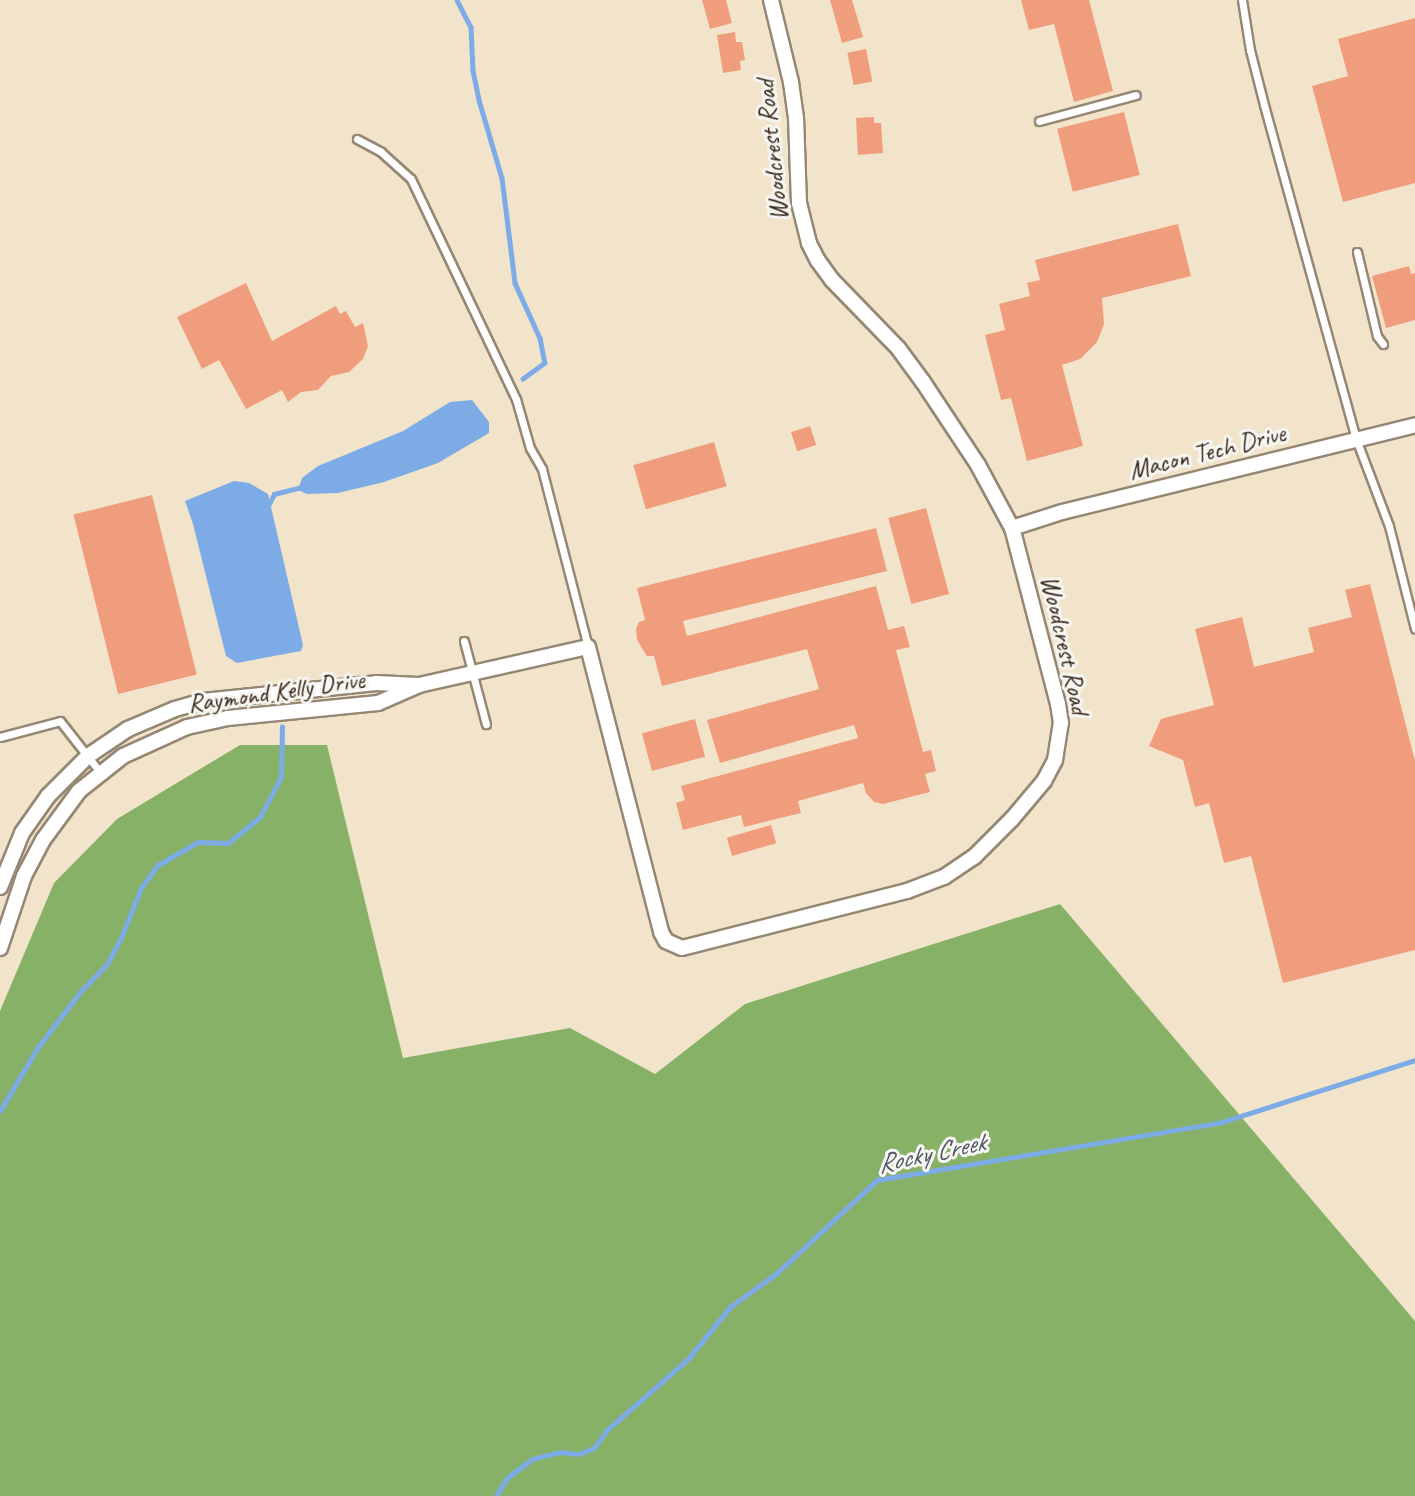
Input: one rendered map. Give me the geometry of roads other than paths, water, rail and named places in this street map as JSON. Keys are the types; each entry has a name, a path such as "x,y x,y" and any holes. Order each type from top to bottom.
{"street":[{"name":"Woodcrest Road","path":"588,647 656,913 666,941 682,948 694,947 907,891 944,877 974,857 1025,804 1044,781 1055,760 1061,723 1058,704 1012,528 978,465 898,348 832,280 813,252 803,225 799,203 796,118 791,82 771,0"},
{"name":"Macon Tech Drive","path":"1012,528 1062,512 1415,424"},
{"name":"Raymond Kelly Drive","path":"0,948 31,859 79,791 100,772 142,746 187,727 228,718 378,704 419,685 588,647"},
{"name":"Raymond Kelly Drive","path":"0,887 14,850 32,817 66,776 88,756 128,729 174,709 203,701 375,683 419,685"}],"lane":[{"path":"1242,0 1250,50 1261,94 1356,440 1389,526 1415,629"},
{"path":"1039,121 1136,95"},
{"path":"357,139 381,152 411,178 516,399 530,448 542,469 588,647"},
{"path":"1356,252 1377,336 1383,344"},
{"path":"464,641 486,724"},
{"path":"0,736 60,721 100,772"}],"water":[{"path":"472,400 489,422 489,433 438,463 384,482 338,493 307,494 298,490 302,478 318,466 403,431 450,402"},
{"path":"234,481 249,483 268,494 303,645 301,651 237,663 226,656 193,524 185,501"}],"waterway":[{"path":"457,0 471,27 473,71 502,178 515,283 540,338 545,363 523,379"},
{"path":"269,504 274,494 305,486"},
{"path":"0,1111 38,1047 81,991 107,964 120,940 141,888 158,865 198,842 228,843 260,817 281,777 282,727"},
{"name":"Rocky Creek","path":"496,1496 507,1478 532,1459 560,1452 579,1454 594,1448 607,1430 688,1359 730,1307 777,1273 877,1180 1222,1122 1415,1060"}]}
